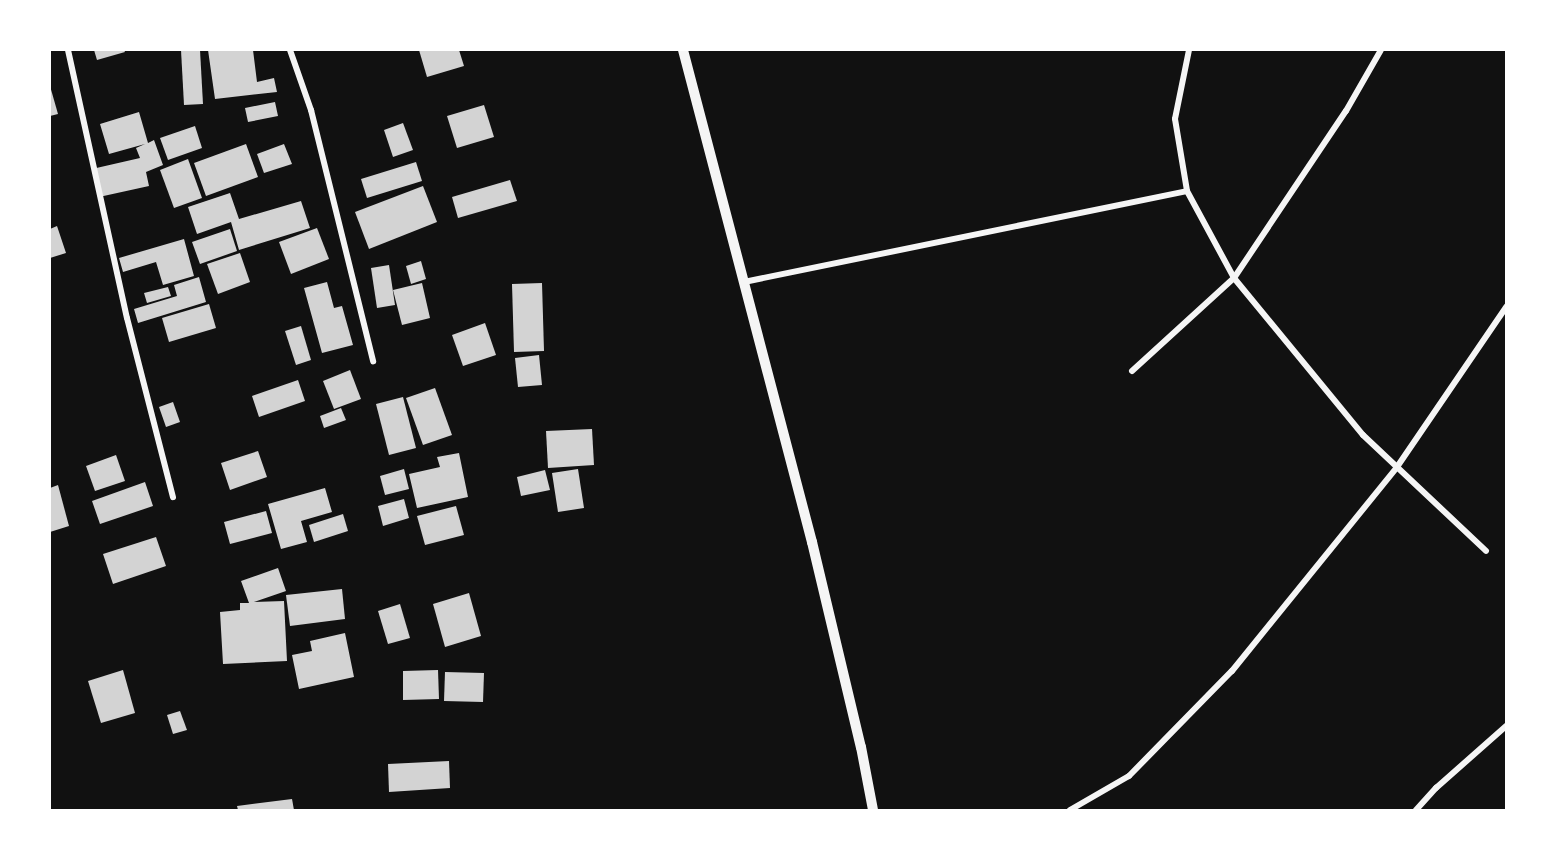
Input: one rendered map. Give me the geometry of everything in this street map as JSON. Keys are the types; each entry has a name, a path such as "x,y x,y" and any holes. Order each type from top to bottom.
{"street":[{"path":"68,50 127,318 173,497"},
{"path":"290,50 311,110 373,361"},
{"path":"683,50 812,542 861,747 873,810"},
{"path":"1189,50 1175,119 1187,191 1234,278 1363,435 1486,551"},
{"path":"1132,371 1234,278 1346,111 1381,50"},
{"path":"744,282 1187,191"},
{"path":"1070,810 1129,776 1232,671 1397,467 1506,307"},
{"path":"1416,810 1436,788 1506,726"}],"building":[{"path":"94,50 124,50 125,52 97,60"},
{"path":"181,50 200,50 203,104 184,105"},
{"path":"208,50 253,50 257,82 274,78 277,92 215,99"},
{"path":"419,50 459,50 464,66 427,77"},
{"path":"50,86 58,114 50,116"},
{"path":"275,102 278,116 248,122 245,108"},
{"path":"484,105 494,137 457,148 447,116"},
{"path":"139,112 148,143 154,140 163,165 146,172 149,186 99,197 92,169 140,158 136,148 145,144 109,154 100,124"},
{"path":"403,123 413,150 393,157 384,130"},
{"path":"195,126 202,148 168,160 160,138"},
{"path":"246,144 258,177 206,196 194,163"},
{"path":"284,144 292,164 264,173 257,154"},
{"path":"188,159 202,198 174,208 160,170"},
{"path":"416,162 422,181 367,198 361,179"},
{"path":"510,180 517,201 458,218 452,197"},
{"path":"423,186 437,222 369,249 355,212"},
{"path":"230,193 239,219 301,201 310,228 239,250 231,222 197,234 188,207"},
{"path":"57,226 66,253 50,258 50,229"},
{"path":"317,228 329,259 291,274 279,242"},
{"path":"230,229 237,251 200,264 192,242"},
{"path":"184,239 194,276 163,285 156,262 123,272 119,258"},
{"path":"240,253 250,282 218,294 207,264"},
{"path":"421,261 426,279 411,284 406,266"},
{"path":"389,265 395,305 377,308 371,268"},
{"path":"199,277 206,302 138,323 134,309 177,296 174,285"},
{"path":"327,282 334,308 342,306 353,345 322,353 304,288"},
{"path":"422,283 430,318 402,325 393,290"},
{"path":"542,283 544,351 514,352 512,284"},
{"path":"168,287 171,296 147,303 144,293"},
{"path":"209,304 216,328 169,342 162,318"},
{"path":"485,323 496,355 463,366 452,335"},
{"path":"301,326 311,360 296,365 285,331"},
{"path":"539,355 542,385 518,387 515,358"},
{"path":"350,370 361,399 334,409 323,381"},
{"path":"298,380 305,401 259,417 252,396"},
{"path":"435,388 452,435 423,445 406,398"},
{"path":"403,397 416,448 389,455 376,404"},
{"path":"173,402 180,422 166,427 159,407"},
{"path":"341,408 346,420 324,428 320,416"},
{"path":"592,429 594,465 548,468 546,431"},
{"path":"258,451 267,477 230,490 221,463"},
{"path":"459,453 468,497 417,508 409,474 440,467 437,457"},
{"path":"116,455 125,481 95,491 86,466"},
{"path":"404,469 409,489 385,495 380,476"},
{"path":"578,469 584,508 558,512 552,473"},
{"path":"545,470 550,490 521,496 517,477"},
{"path":"145,482 153,506 100,524 92,501"},
{"path":"58,485 69,526 50,532 50,488"},
{"path":"325,488 332,512 301,521 307,542 281,549 268,504"},
{"path":"404,499 409,518 383,526 378,506"},
{"path":"456,506 464,535 425,545 417,516"},
{"path":"266,511 272,533 230,544 224,522"},
{"path":"343,514 348,531 314,542 309,525"},
{"path":"156,537 166,566 113,584 103,554"},
{"path":"278,568 286,591 254,602 284,601 287,661 223,664 220,612 240,610 240,603 249,603 241,581"},
{"path":"342,589 345,619 290,626 286,595"},
{"path":"469,593 481,636 445,647 433,604"},
{"path":"400,604 410,638 388,644 378,611"},
{"path":"345,633 354,677 299,689 292,655 312,651 310,641"},
{"path":"123,670 135,713 101,723 88,681"},
{"path":"438,670 439,699 403,700 403,671"},
{"path":"445,672 484,673 483,702 444,701"},
{"path":"180,711 187,730 173,734 167,715"},
{"path":"449,761 450,788 389,792 388,764"},
{"path":"292,799 294,810 238,810 237,806"}]}
